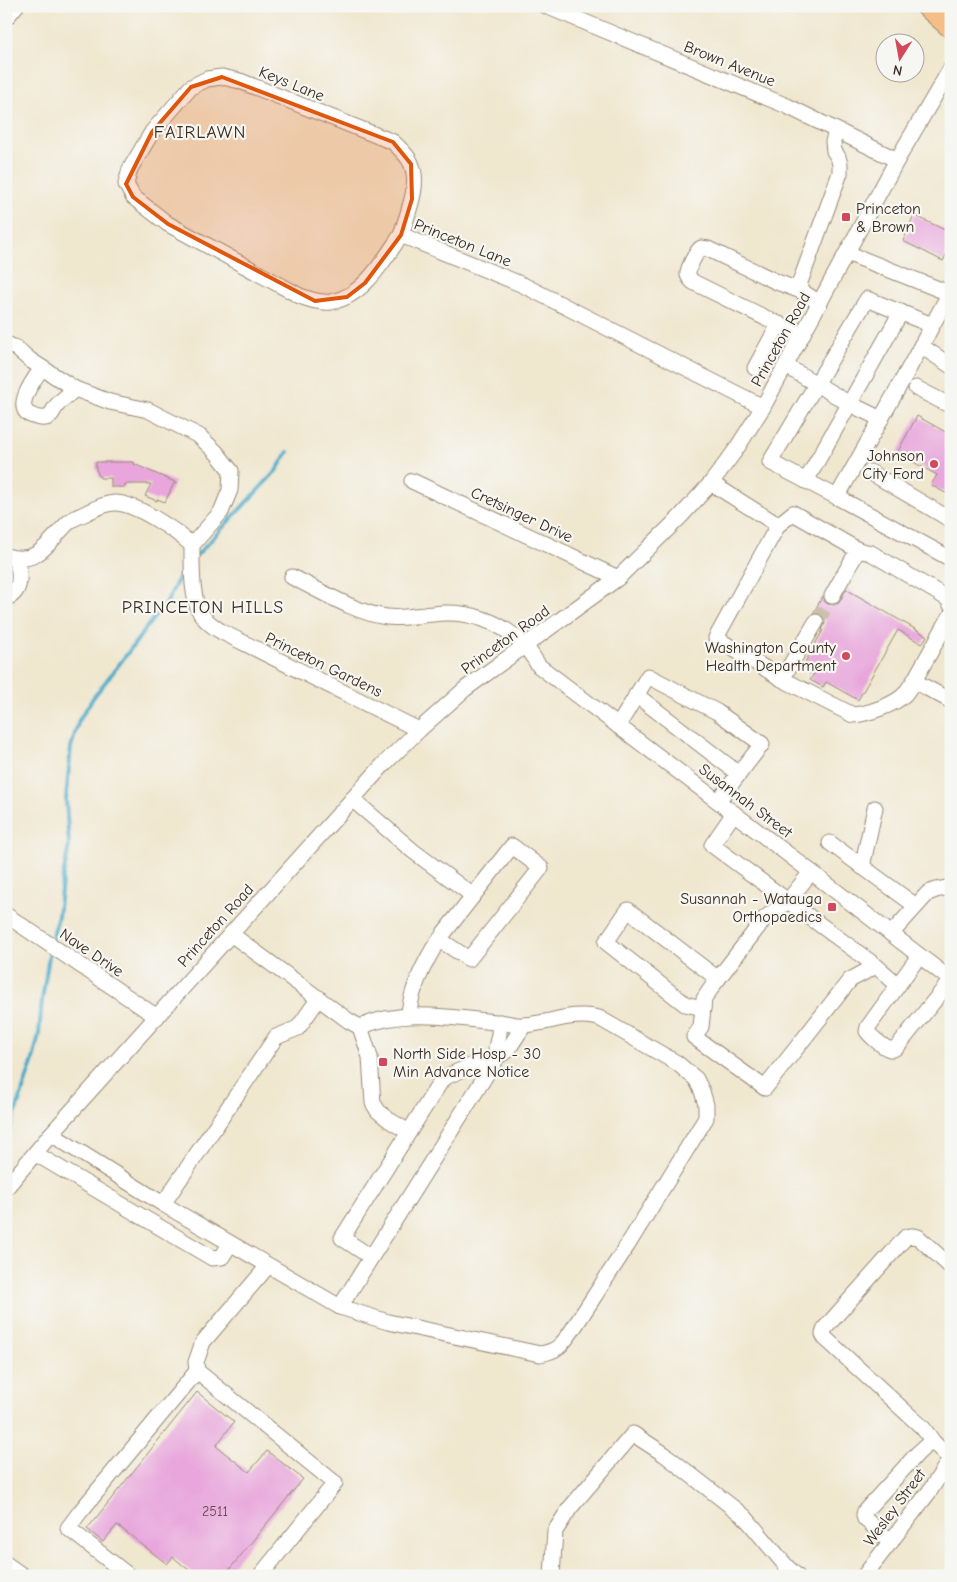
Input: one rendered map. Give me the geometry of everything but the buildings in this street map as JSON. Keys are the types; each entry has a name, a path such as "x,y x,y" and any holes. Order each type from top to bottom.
{"highway":[{"path":"927,6 951,27"},
{"path":"946,6 951,10"}],"street":[{"path":"6,18 16,6"},
{"name":"Brown Avenue","path":"546,6 787,106 897,160"},
{"name":"Princeton Road","path":"6,1188 52,1134 378,770 419,730 466,689 618,578 681,516 711,483 735,451 763,407 897,160 948,72"},
{"name":"Keys Lane","path":"126,184 130,170 152,132 178,101 191,87 207,80 222,77 240,81 393,142 404,153 411,164 414,179 412,200 401,235"},
{"path":"801,291 800,279 840,173 840,164 834,151 833,142 836,130"},
{"name":"Princeton Lane","path":"126,184 133,196 168,224 300,296 315,301 330,302 347,297 365,283 381,265 401,235 522,285 763,407"},
{"path":"802,336 693,282 688,277 688,272 698,250 701,248 708,249 777,282 801,291 820,303"},
{"path":"837,497 950,294 847,253"},
{"path":"932,325 867,299 770,462 951,559"},
{"path":"806,481 901,312"},
{"path":"755,368 779,324"},
{"path":"6,344 16,348 42,368 75,389 110,402 148,410 199,436 217,452 231,471 230,490 221,512 192,545 180,535 133,507 114,503 92,510 70,521 36,555 25,559 10,557"},
{"path":"921,346 951,366"},
{"path":"786,366 850,404 881,419"},
{"path":"42,368 23,404 24,410 28,414 45,418 49,416 58,403 75,389"},
{"path":"916,388 951,406"},
{"path":"870,472 951,520"},
{"name":"Cretsinger Drive","path":"412,481 618,578"},
{"path":"711,483 778,526"},
{"path":"951,605 949,600 940,594 871,553 858,550 794,513 778,526 716,638 782,679 853,715 862,714 896,702 904,695 914,681 951,615"},
{"name":"Princeton Gardens","path":"192,545 193,584 200,613 207,622 222,632 419,730"},
{"path":"832,596 858,550"},
{"path":"6,598 11,597 20,576 19,568 10,557"},
{"name":"Susannah Street","path":"292,577 369,614 409,618 434,613 470,614 504,628 524,645 539,666 812,872 951,980"},
{"path":"782,679 816,622"},
{"path":"618,726 648,676 717,712 762,744 718,801"},
{"path":"914,681 951,701"},
{"path":"636,695 739,774"},
{"path":"352,799 413,851 472,896"},
{"path":"862,867 875,808"},
{"path":"734,813 712,845 876,966 898,985"},
{"path":"830,843 916,906"},
{"path":"409,1015 409,1007 417,983 434,947 512,846 541,868 469,960 440,940"},
{"path":"812,872 788,901 765,918 718,979 704,999 701,1027 694,1037 765,1088 850,980 876,966"},
{"path":"891,934 928,893 951,887"},
{"path":"704,1008 685,1004 606,942 628,910 718,979"},
{"name":"Nave Drive","path":"6,915 157,1017"},
{"path":"231,934 360,1027 370,1057 373,1103 378,1112 409,1132"},
{"path":"919,956 868,1026 867,1031 888,1049 893,1050 898,1047 951,980"},
{"path":"163,1204 276,1037 298,1028 319,998"},
{"path":"52,1134 163,1204 340,1307 398,1325 540,1354 553,1352 562,1345 571,1332 706,1118 706,1105 696,1079 678,1063 599,1018 588,1015 524,1025 409,1015 373,1021 360,1027"},
{"path":"340,1307 498,1056 496,1048 500,1022"},
{"path":"371,1257 342,1238 443,1078 507,1051 524,1025"},
{"path":"36,1154 212,1258 222,1256 230,1244"},
{"path":"951,1267 918,1237 906,1238 824,1328 823,1334 825,1338 923,1428 934,1443 951,1459"},
{"path":"260,1576 335,1483 197,1371 196,1362 203,1342 268,1266"},
{"path":"129,1576 68,1528 197,1371"},
{"path":"552,1576 554,1530 570,1508 633,1434 664,1454 745,1517 786,1567 797,1576"},
{"path":"891,1542 865,1520 864,1515 918,1453 927,1445 934,1443"},
{"name":"Wesley Street","path":"864,1576 929,1492 951,1459"},
{"path":"6,1564 23,1576"}],"highlighted area":[{"path":"222,77 393,142 411,164 412,199 401,235 365,283 347,297 315,301 168,224 133,197 126,184 152,132 178,101 191,87"}],"waterway":[{"path":"197,555 276,471 288,452"},
{"path":"52,941 58,916 69,846 66,799 71,747 79,720 93,698 166,604 179,577 188,566"},
{"path":"6,1141 33,1060 39,1034 50,950"}],"tunnel":[{"path":"816,622 832,596"}],"place":[{"name":"Princeton & Brown","path":"846,217"},
{"name":"Johnson City Ford","path":"934,464"},
{"name":"Washington County Health Department","path":"846,656"},
{"name":"Susannah - Watauga Orthopaedics","path":"832,907"},
{"name":"North Side Hosp - 30 Min Advance Notice","path":"383,1062"}],"district":[{"name":"FAIRLAWN","path":"200,132"},
{"name":"PRINCETON HILLS","path":"203,607"}]}
